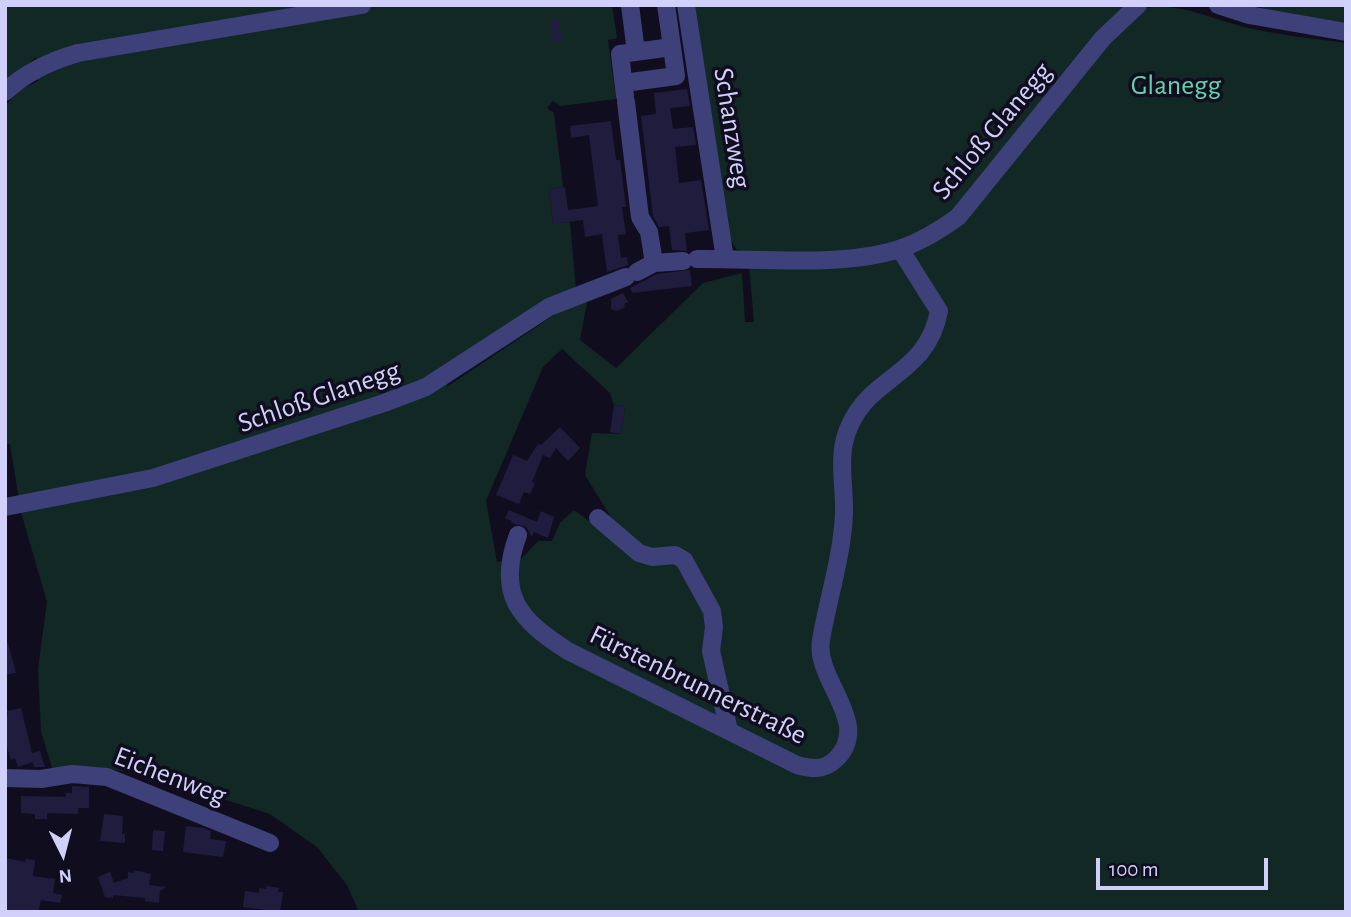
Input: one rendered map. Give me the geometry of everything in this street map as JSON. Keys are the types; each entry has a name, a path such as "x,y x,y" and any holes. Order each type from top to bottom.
{"street":[{"path":"5,92 19,79 38,68 78,53 362,5"},
{"path":"630,5 636,52"},
{"path":"625,94 676,76 678,53 666,5"},
{"name":"Schanzweg","path":"686,5 725,259"},
{"name":"Schloß Glanegg","path":"5,507 153,478 384,403 426,387 548,307 654,263 725,259 811,260 861,257 900,249 940,230 958,217 1103,38 1138,5"},
{"path":"1218,5 1260,17 1346,32"},
{"path":"654,263 649,232 639,217 620,54 678,53"},
{"name":"Fürstenbrunnerstraße","path":"518,535 508,567 512,593 523,615 542,635 568,651 807,768 819,769 828,766 844,751 848,725 837,694 824,671 820,644 840,548 844,513 841,471 843,447 849,425 865,398 907,368 925,347 935,331 939,311 900,249"},
{"path":"598,519 639,553 652,557 676,555 684,560 712,611 714,627 711,651 729,731"},
{"name":"Eichenweg","path":"5,778 41,779 72,774 107,777 270,843"}],"green space":[{"name":"Glanegg","path":"5,5 612,5 617,38 608,40 616,99 560,106 553,101 547,108 554,113 563,187 549,189 553,223 570,222 576,290 450,364 447,387 557,313 587,302 580,340 616,368 703,283 742,273 745,322 754,322 749,265 924,243 1140,9 1182,9 1236,25 1346,43 1346,912 359,912 347,885 317,847 270,814 148,775 95,767 53,771 41,731 38,669 47,602 21,512 10,444 5,444 5,106 20,90 38,81 36,57 5,84","holes":["562,349 610,393 614,405 625,407 621,434 592,433 585,475 617,527 612,538 574,510 560,523 552,541 538,541 521,559 497,562 486,501 543,367"]},
{"path":"695,5 1130,5 957,212 892,246 848,253 763,257 736,249 724,228"},
{"path":"1254,5 1346,5 1346,24 1287,17"}],"building":[{"path":"558,19 562,41 553,42 549,21"},
{"path":"687,89 690,106 670,108 673,129 693,127 696,145 675,147 679,183 701,180 709,230 685,233 687,251 672,250 669,226 659,227 653,216 641,116 656,114 654,93"},
{"path":"611,121 616,160 620,160 626,207 622,207 626,234 618,235 621,258 627,257 628,265 607,272 602,234 585,237 583,220 553,224 549,189 565,187 568,210 598,206 589,135 571,138 570,126"},
{"path":"690,270 692,286 632,293 630,288 657,274"},
{"path":"623,293 628,302 624,304 625,307 617,311 611,309 611,299"},
{"path":"614,405 625,407 621,434 610,432"},
{"path":"560,427 580,448 568,461 556,448 550,458 543,455 530,494 524,492 519,504 496,495 513,455 527,461 538,444 541,445"},
{"path":"509,510 537,522 541,511 554,517 548,538 534,532 532,537 526,527 511,523 512,521 505,518"},
{"path":"5,643 8,643 16,673 5,675"},
{"path":"21,708 32,753 40,751 45,767 34,767 33,762 18,767 15,758 11,760 5,741 5,716 8,715 7,711"},
{"path":"72,786 89,787 89,808 78,808 78,814 47,813 47,819 35,819 35,814 21,813 21,796 66,797 66,793 72,793"},
{"path":"104,814 123,816 122,834 125,834 125,843 100,841"},
{"path":"186,826 204,828 211,831 210,839 226,841 223,857 183,852"},
{"path":"153,830 165,831 163,851 152,850"},
{"path":"5,858 25,862 26,859 35,860 33,876 55,879 53,893 62,895 60,903 41,900 38,912 5,912"},
{"path":"134,870 151,874 149,885 166,887 160,891 159,903 145,901 145,898 113,895 113,898 105,897 98,877 110,872 114,883 128,878 128,872 134,873"},
{"path":"267,886 279,888 278,892 283,892 280,912 243,907 245,891 259,893 259,888 266,889"}]}
